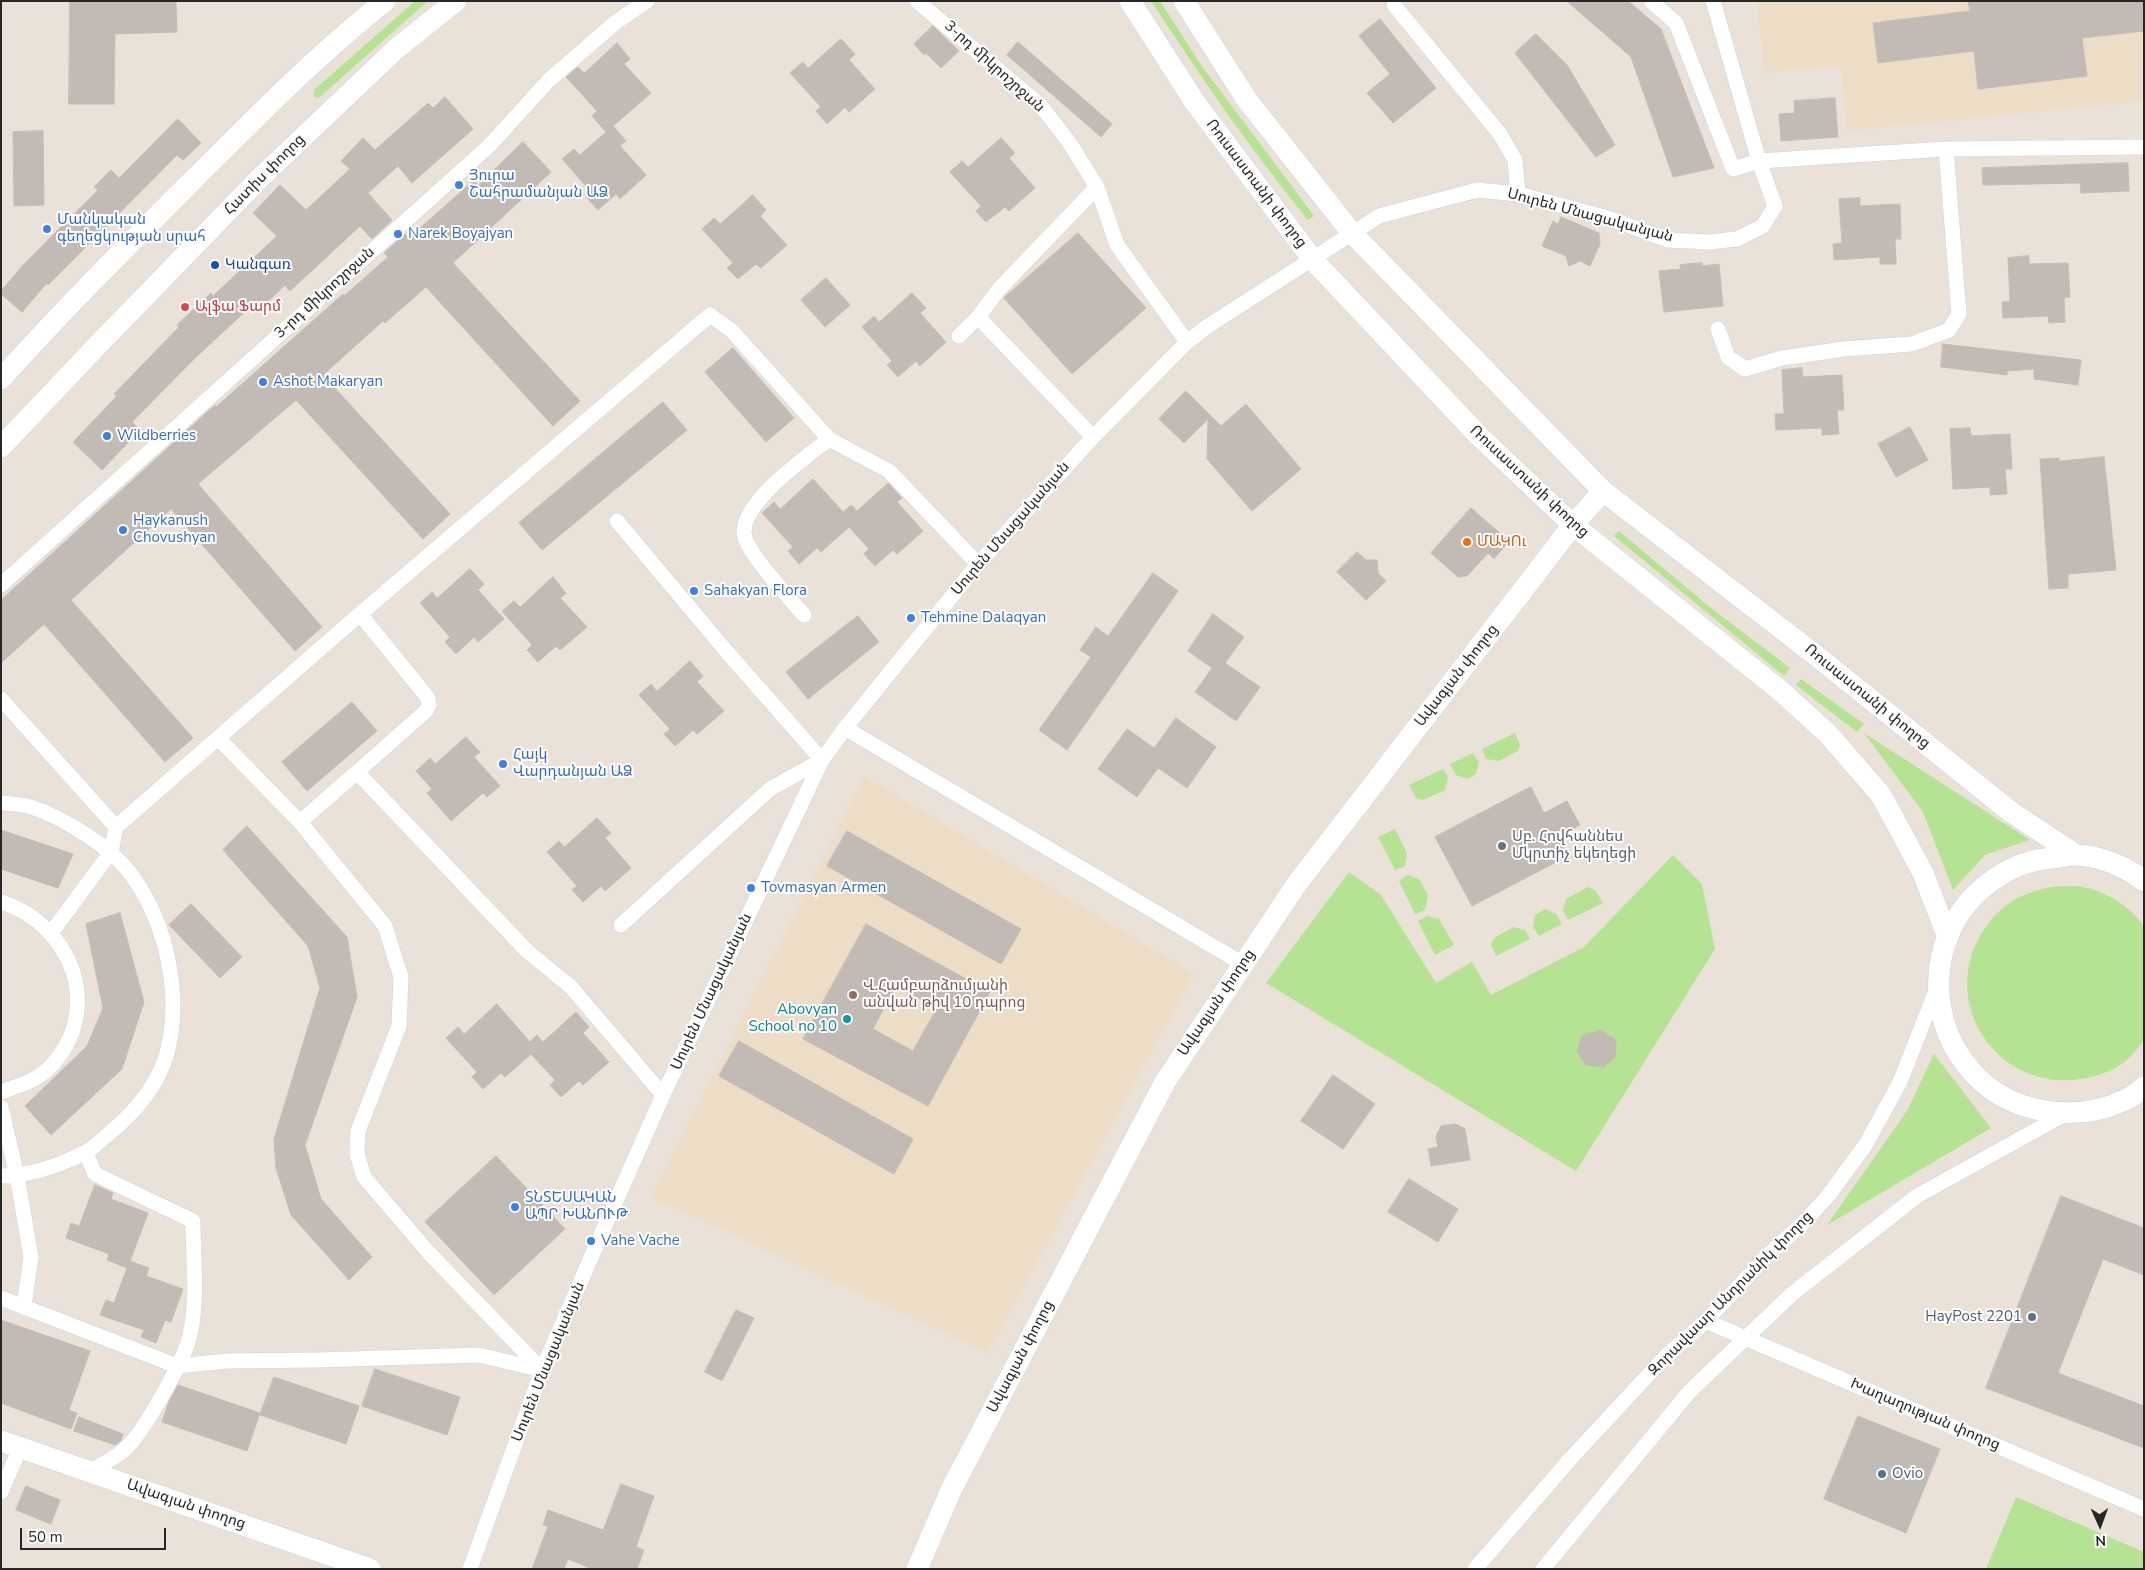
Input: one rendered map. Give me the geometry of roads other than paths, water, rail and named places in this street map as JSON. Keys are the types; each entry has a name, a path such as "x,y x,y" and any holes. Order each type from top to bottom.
{"main road":[{"path":"1,379 57,316 226,147 360,21 385,1"},
{"name":"Հատիս փողոց","path":"1,448 93,350 259,180 396,49 456,1"},
{"name":"Ռուսաստանի փողոց","path":"1130,1 1194,101 1313,260 1479,436 1573,525 1782,692 1828,734 1881,796 1923,874 1948,935"},
{"name":"Ռուսաստանի փողոց","path":"1184,1 1247,100 1352,233 1603,491 1814,654 2011,812 2076,855"},
{"name":"Ավագյան փողոց","path":"917,1569 952,1488 1165,1082 1296,885 1573,525 1603,491"},
{"path":"2144,881 2137,875 2102,860 2076,855 2028,861 1994,878 1967,903 1948,935 1940,960 1937,986 1942,1019 1955,1050 1975,1076 2001,1096 2032,1109 2064,1114 2096,1111 2135,1099 2144,1087"},
{"name":"Ավագյան փողոց","path":"10,1445 360,1567"}],"street":[{"name":"3-րդ միկրոշրջան","path":"1,585 490,145 550,80 616,22 647,1"},
{"name":"3-րդ միկրոշրջան","path":"917,1 1040,106 1069,142 1097,187 1117,244 1187,342"},
{"path":"1651,1 1676,23 1733,168 1760,161 1946,149 2144,147"},
{"name":"Սուրեն Մնացականյան","path":"470,1569 542,1370 663,1095 822,760 845,728 978,564 1093,437 1187,342 1208,326 1379,216 1477,190 1518,194 1608,218 1668,240 1709,242 1737,239 1763,226 1775,206 1713,1"},
{"path":"1394,4 1500,134 1515,160 1518,194"},
{"path":"1718,329 1728,357 1745,368 1782,358 1912,344 1949,330 1959,314 1946,149"},
{"path":"959,336 978,318 999,288 1097,187"},
{"path":"51,933 111,852 116,827 360,614 710,316 732,331 829,439 889,471 978,564"},
{"path":"978,318 1093,437"},
{"path":"804,615 749,548 744,533 747,516 778,480 829,439"},
{"path":"617,521 727,652 822,760 770,788 620,925"},
{"path":"300,822 426,711 430,705 428,698 360,614"},
{"path":"1,699 116,827"},
{"path":"845,728 1243,964"},
{"path":"218,738 300,822 385,926 401,977 399,1026 358,1130 357,1154 364,1177 429,1253 542,1370"},
{"path":"357,772 527,951 572,986 663,1095"},
{"path":"1,804 31,807 66,823 111,852 133,876 151,906 162,940 171,975 173,1015 167,1054 148,1093 120,1125 86,1153 17,1176 1,1176"},
{"path":"1,902 18,907 35,918 51,933 68,957 75,978 77,1015 72,1034 62,1052 48,1069 28,1082 1,1092"},
{"name":"Զորավաար Անդրանիկ փողոց","path":"1475,1569 1572,1457 1665,1357 1706,1321 1764,1258 1806,1220 1828,1196 1866,1144 1900,1082 1937,986"},
{"path":"1,1107 17,1176 31,1257 24,1306"},
{"path":"1543,1569 1690,1390 1792,1294 1917,1196 2064,1114"},
{"path":"86,1153 95,1174 193,1221 194,1295 190,1336 177,1366 154,1408 129,1445 89,1472"},
{"path":"1,1298 177,1366 227,1361 479,1355 542,1370"},
{"name":"Խաղաղության փողոց","path":"1706,1321 2144,1509"},
{"path":"1,1492 10,1445"}],"place":[{"name":"Յուրա Շահրամանյան ԱՁ","path":"459,185"},
{"name":"Մանկական գեղեցկության սրահ","path":"47,229"},
{"name":"Narek Boyajyan","path":"398,234"},
{"name":"Կանգառ","path":"215,265"},
{"name":"Ալֆա Ֆարմ","path":"185,307"},
{"name":"Ashot Makaryan","path":"263,382"},
{"name":"Wildberries","path":"107,436"},
{"name":"Haykanush Chovushyan","path":"123,530"},
{"name":"ՄԱԿՈւ","path":"1467,542"},
{"name":"Sahakyan Flora","path":"694,591"},
{"name":"Tehmine Dalaqyan","path":"911,618"},
{"name":"Հայկ Վարդանյան ԱՁ","path":"503,764"},
{"name":"Սբ. Հովհաննես Մկրտիչ եկեղեցի","path":"1502,846"},
{"name":"Tovmasyan Armen","path":"751,888"},
{"name":"Վ.Համբարձումյանի անվան թիվ 10 դպրոց","path":"853,995"},
{"name":"Abovyan School no 10","path":"847,1019"},
{"name":"ՏՆՏԵՍԱԿԱՆ ԱՊՐ ԽԱՆՈՒԹ","path":"515,1207"},
{"name":"Vahe Vache","path":"591,1241"},
{"name":"HayPost 2201","path":"2032,1317"},
{"name":"Ovio","path":"1882,1474"}]}
